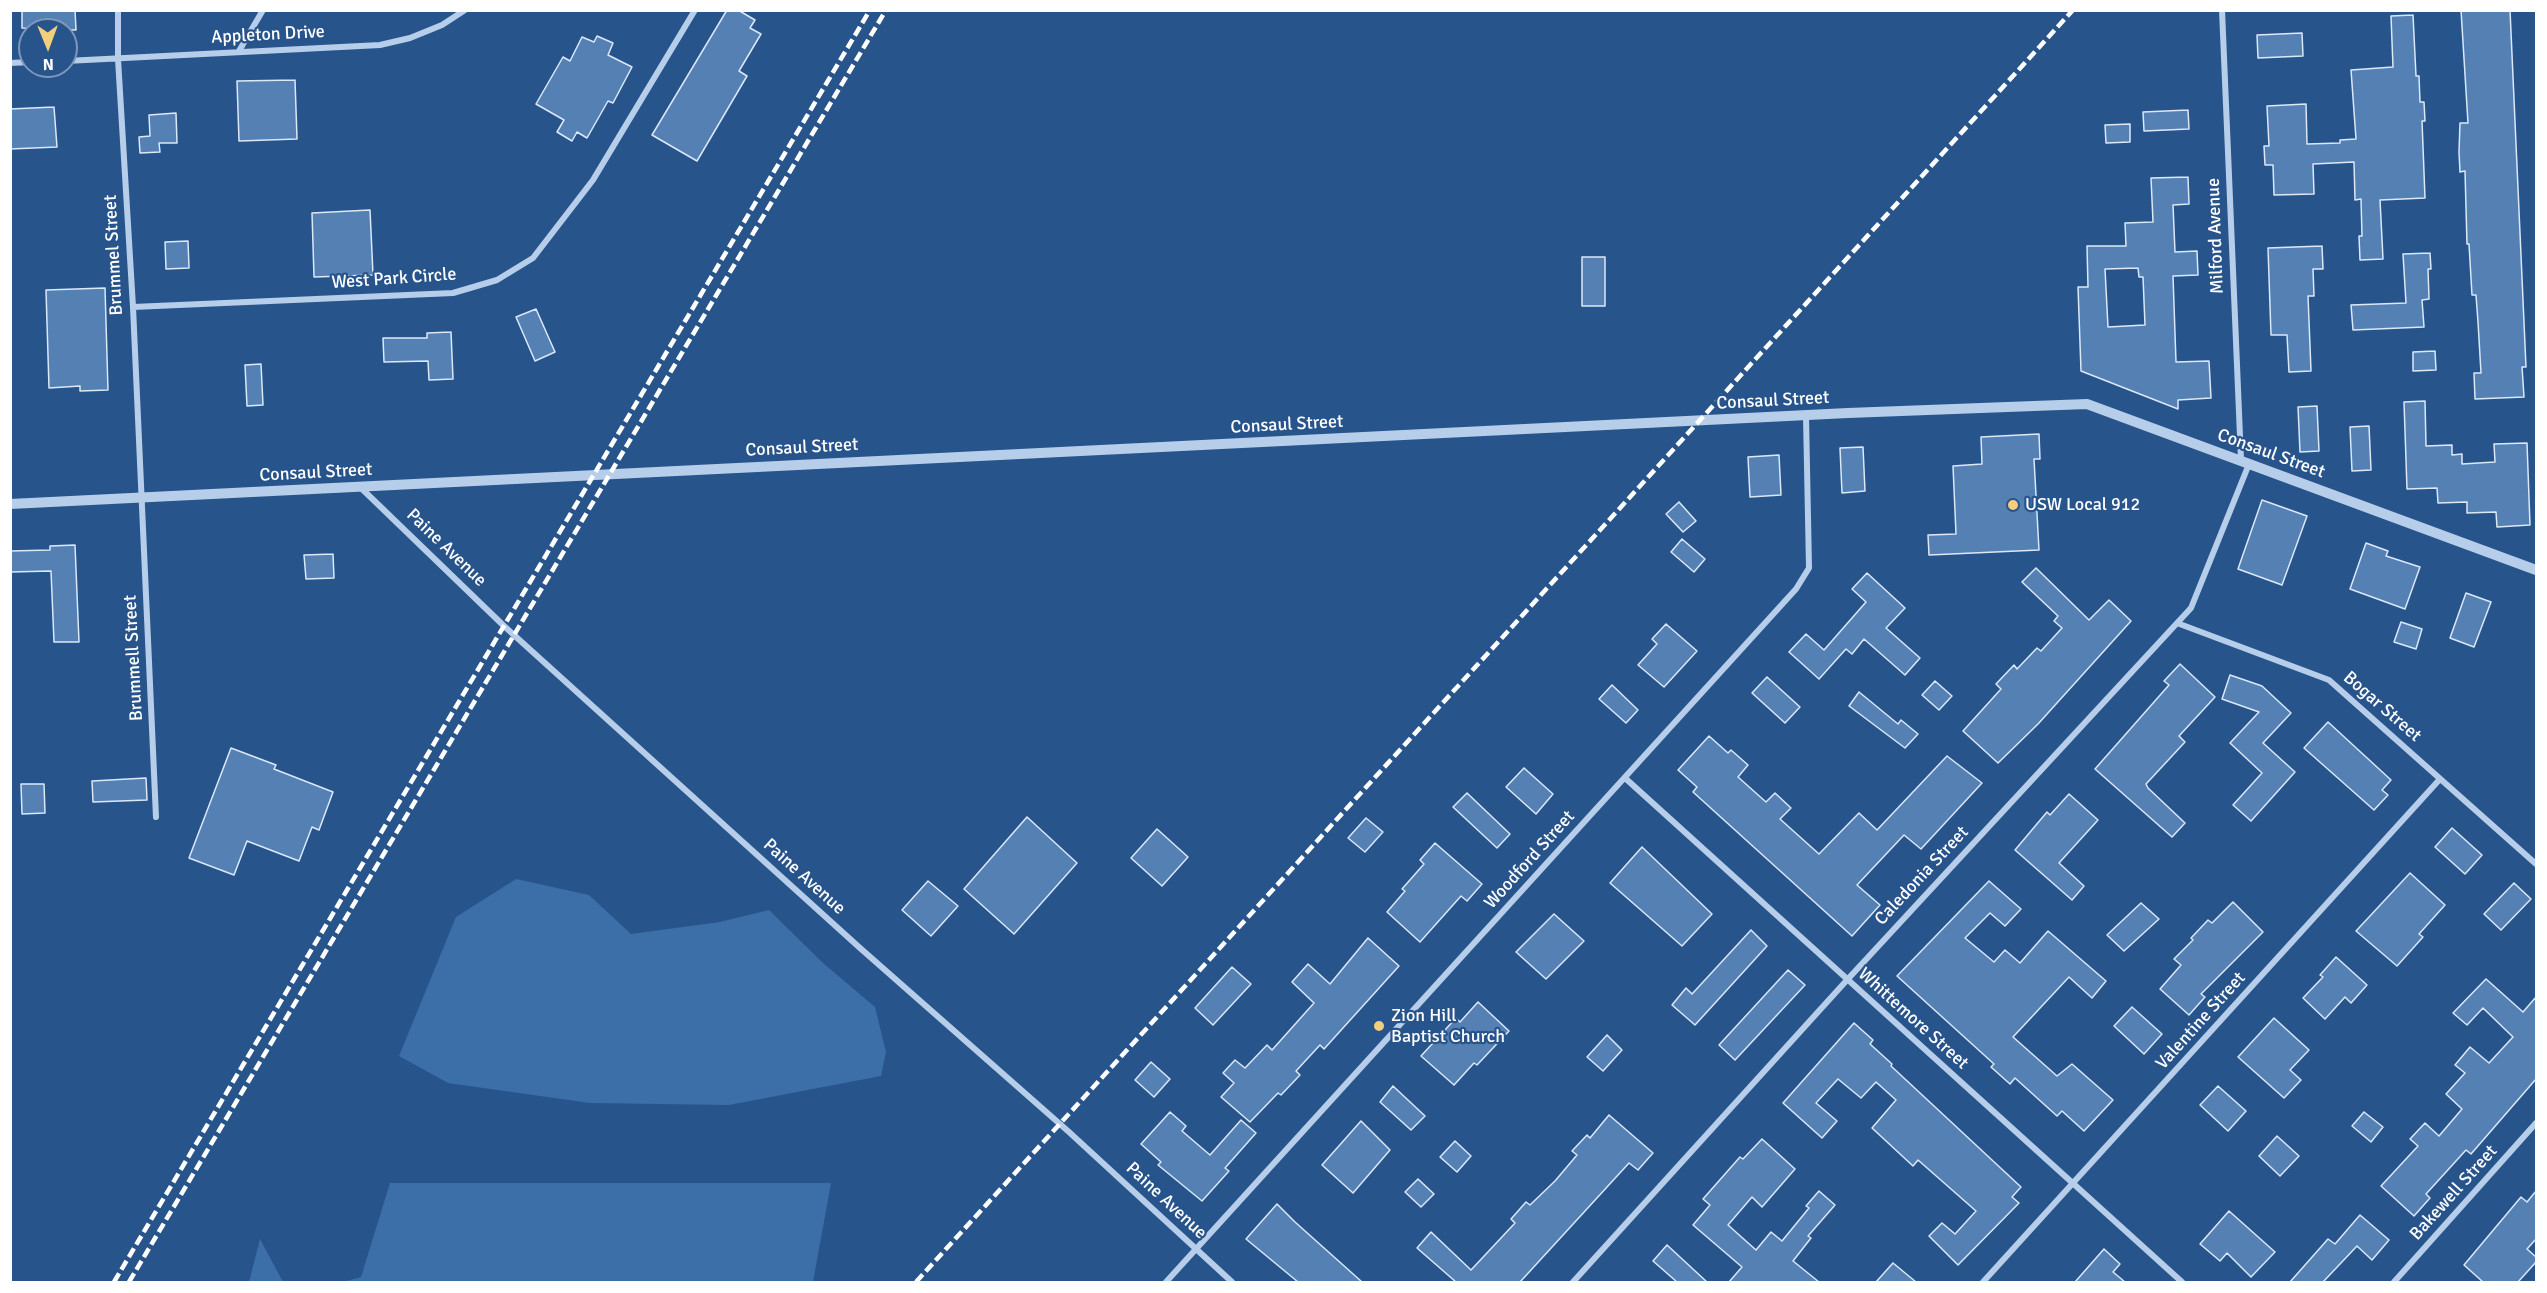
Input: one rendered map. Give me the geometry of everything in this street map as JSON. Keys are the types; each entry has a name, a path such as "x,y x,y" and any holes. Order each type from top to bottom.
{"street":[{"name":"Brummel Street","path":"118,10 118,59 133,307 141,498"},
{"path":"239,51 263,10"},
{"name":"Appleton Drive","path":"78,61 380,45 420,34 442,25 465,10"},
{"name":"West Park Circle","path":"133,307 453,293 497,280 532,258 592,180 696,10"},
{"name":"Milford Avenue","path":"2222,10 2245,462"},
{"name":"Consaul Street","path":"10,504 2087,404 2536,570"},
{"name":"Woodford Street","path":"1166,1282 1796,589 1809,568 1806,416"},
{"name":"Caledonia Street","path":"1574,1282 1847,980 2191,608 2245,462"},
{"name":"Paine Avenue","path":"360,487 504,626 1069,1132 1233,1282"},
{"name":"Brummell Street","path":"141,498 156,817"},
{"name":"Bogar Street","path":"2177,623 2329,680 2536,864"},
{"name":"Whittemore Street","path":"1625,778 2181,1282"},
{"name":"Valentine Street","path":"1983,1282 2440,779"},
{"name":"Bakewell Street","path":"2394,1282 2536,1123"}],"shaded area":[{"path":"516,879 589,895 631,934 720,922 769,910 823,963 875,1007 886,1052 881,1076 729,1105 590,1103 448,1083 399,1056 456,917"},
{"path":"390,1183 831,1183 813,1282 343,1282 361,1277"},
{"path":"260,1239 283,1282 249,1282"}],"building":[{"path":"22,10 75,10 75,18 22,18"},
{"path":"727,10 738,10 755,20 750,28 761,34 739,71 747,76 697,161 652,135"},
{"path":"2461,10 2510,10 2526,367 2522,367 2524,397 2475,399 2474,373 2481,373 2478,322 2476,295 2472,295 2469,244 2467,244 2465,171 2460,172 2459,152 2460,123 2468,123"},
{"path":"2413,15 2416,76 2419,76 2420,102 2424,102 2425,121 2422,121 2425,198 2380,200 2383,259 2360,260 2361,199 2355,200 2354,162 2313,164 2314,194 2274,195 2273,165 2265,165 2264,146 2269,146 2267,106 2306,104 2307,144 2340,143 2340,140 2356,139 2351,70 2393,67 2391,16"},
{"path":"2302,33 2303,56 2258,58 2257,35"},
{"path":"597,36 613,43 608,55 632,67 613,103 608,101 587,138 577,132 572,141 557,132 564,120 536,104 563,57 570,61 582,37 594,42"},
{"path":"295,80 297,139 239,141 237,81"},
{"path":"54,107 57,147 10,149 10,109"},
{"path":"2188,110 2189,129 2144,131 2143,112"},
{"path":"176,113 177,143 159,143 160,152 140,153 139,137 150,136 149,115"},
{"path":"2130,124 2130,142 2106,143 2105,125"},
{"path":"2188,177 2189,204 2173,205 2175,252 2197,251 2198,275 2173,276 2176,362 2209,361 2211,398 2178,400 2178,409 2081,371 2078,287 2088,287 2087,246 2126,246 2125,223 2153,222 2151,178","holes":["2138,268 2139,277 2143,277 2145,325 2108,327 2105,269"]},
{"path":"370,210 373,275 314,277 312,213"},
{"path":"188,241 189,268 166,269 165,242"},
{"path":"2322,246 2323,269 2313,269 2314,296 2308,296 2311,371 2289,372 2287,335 2271,335 2268,248"},
{"path":"2430,253 2429,299 2422,300 2424,327 2353,330 2351,305 2406,303 2403,254"},
{"path":"1582,257 1605,257 1605,306 1582,306"},
{"path":"105,288 108,390 80,391 80,386 49,388 46,290"},
{"path":"536,309 555,352 535,361 516,317"},
{"path":"451,332 453,379 429,380 428,361 384,362 383,338 427,338 427,333"},
{"path":"2435,351 2436,370 2413,371 2413,352"},
{"path":"261,364 263,405 247,406 245,365"},
{"path":"2425,401 2426,446 2452,445 2452,455 2462,454 2462,464 2495,462 2494,444 2527,443 2530,525 2497,527 2496,512 2467,513 2467,502 2438,503 2437,488 2407,489 2404,402"},
{"path":"2317,406 2319,451 2300,452 2298,407"},
{"path":"2369,426 2371,470 2352,471 2350,427"},
{"path":"2039,434 2040,459 2034,459 2039,550 1929,555 1928,535 1956,534 1953,466 1982,464 1981,437"},
{"path":"1863,447 1865,491 1842,493 1840,448"},
{"path":"1779,455 1781,495 1750,497 1748,457"},
{"path":"2262,500 2307,516 2282,585 2238,569"},
{"path":"1679,502 1696,521 1683,532 1666,514"},
{"path":"1682,539 1705,559 1694,572 1671,552"},
{"path":"2366,543 2388,551 2386,556 2420,567 2405,609 2350,589"},
{"path":"75,545 79,642 54,642 51,571 10,572 10,551 50,550 50,546"},
{"path":"333,554 334,578 306,579 304,555"},
{"path":"2036,568 2089,620 2109,600 2131,621 2038,724 1998,763 1963,731 2001,689 1996,684 2014,665 2017,669 2037,648 2041,651 2062,628 2054,621 2058,616 2022,582"},
{"path":"1867,573 1905,608 1886,628 1920,658 1905,675 1864,639 1852,654 1846,649 1819,679 1789,652 1806,634 1824,650 1866,602 1852,589"},
{"path":"2466,593 2491,602 2474,647 2450,638"},
{"path":"2401,622 2422,629 2416,649 2394,642"},
{"path":"1666,624 1697,651 1664,687 1638,665 1657,644 1652,639"},
{"path":"2180,664 2215,697 2179,736 2185,742 2146,784 2185,823 2172,837 2095,769 2169,685 2164,681"},
{"path":"2230,675 2262,686 2291,713 2263,743 2295,772 2251,821 2233,805 2262,773 2230,743 2259,712 2222,699"},
{"path":"1767,677 1800,707 1785,723 1752,693"},
{"path":"1935,681 1952,696 1939,710 1922,695"},
{"path":"1612,685 1638,710 1626,723 1599,699"},
{"path":"1859,692 1898,724 1901,720 1918,734 1905,748 1849,706"},
{"path":"2328,722 2391,780 2382,790 2388,795 2374,810 2304,748"},
{"path":"1709,736 1728,753 1731,750 1748,765 1738,777 1766,802 1775,793 1791,808 1780,819 1819,854 1859,813 1877,830 1947,756 1982,783 1921,849 1904,835 1857,885 1880,905 1852,936 1693,792 1697,787 1678,770"},
{"path":"231,748 276,765 274,769 333,792 319,830 312,827 299,861 247,841 234,875 189,858"},
{"path":"1524,768 1553,794 1536,814 1506,787"},
{"path":"146,778 147,800 93,802 92,781"},
{"path":"21,784 44,784 45,813 22,814"},
{"path":"1467,793 1510,834 1497,848 1453,807"},
{"path":"2069,794 2098,820 2059,863 2084,886 2072,900 2015,850 2047,812 2050,815"},
{"path":"1027,817 1077,863 1014,934 964,889"},
{"path":"1366,818 1383,832 1365,852 1348,838"},
{"path":"2452,828 2482,855 2465,874 2435,847"},
{"path":"1157,829 1188,857 1162,886 1131,858"},
{"path":"1435,843 1482,884 1467,901 1461,896 1420,942 1387,912 1405,891 1402,889 1424,864 1420,860"},
{"path":"1642,847 1712,914 1682,946 1610,883"},
{"path":"2410,873 2445,905 2419,934 2423,937 2397,966 2356,931"},
{"path":"928,881 958,906 931,936 902,910"},
{"path":"1989,881 2021,909 2005,926 1990,913 1965,938 1994,962 2005,950 2020,963 2048,931 2106,981 2092,998 2069,977 2013,1037 2057,1076 2072,1064 2113,1100 2084,1131 2062,1111 2057,1116 2015,1078 2010,1084 1991,1067 1994,1064 1897,976"},
{"path":"2514,883 2531,899 2501,930 2484,914"},
{"path":"2233,902 2263,932 2201,994 2205,997 2189,1015 2160,989 2181,965 2174,959 2193,940 2191,938 2208,920 2212,923"},
{"path":"2141,903 2159,919 2124,951 2107,935"},
{"path":"1554,914 1584,941 1546,979 1516,952"},
{"path":"1751,930 1767,946 1695,1025 1672,1005 1686,988 1692,994"},
{"path":"1368,938 1399,966 1324,1049 1320,1045 1296,1071 1300,1075 1281,1095 1278,1093 1250,1122 1221,1097 1234,1083 1223,1073 1235,1060 1245,1068 1267,1045 1272,1050 1314,1003 1292,982 1308,964 1330,984"},
{"path":"2336,957 2367,985 2351,1003 2345,997 2325,1019 2303,998 2323,977 2320,975"},
{"path":"1232,967 1251,984 1213,1025 1195,1008"},
{"path":"1788,970 1805,985 1735,1060 1719,1045"},
{"path":"2486,979 2523,1012 2536,997 2536,1079 2471,1154 2466,1150 2426,1194 2430,1198 2414,1216 2381,1186 2418,1146 2410,1139 2425,1123 2439,1136 2462,1109 2446,1094 2465,1073 2455,1065 2470,1047 2489,1063 2513,1037 2483,1008 2467,1025 2453,1013"},
{"path":"1478,1002 1509,1031 1477,1065 1474,1063 1454,1085 1421,1056 1456,1018 1460,1022"},
{"path":"2132,1007 2162,1034 2144,1054 2114,1026"},
{"path":"2274,1018 2309,1050 2290,1070 2301,1080 2284,1098 2238,1057"},
{"path":"1854,1023 1873,1040 1870,1044 1892,1064 1891,1066 2021,1187 2012,1197 2019,1203 1958,1265 1929,1236 1942,1223 1955,1234 1976,1211 1918,1160 1913,1166 1872,1128 1896,1100 1876,1082 1861,1098 1838,1079 1816,1103 1837,1121 1822,1138 1783,1103"},
{"path":"1607,1035 1622,1050 1603,1071 1587,1057"},
{"path":"1151,1062 1170,1079 1154,1097 1135,1080"},
{"path":"1393,1086 1425,1116 1411,1130 1380,1102"},
{"path":"2218,1086 2246,1111 2228,1131 2200,1105"},
{"path":"1170,1112 1186,1126 1182,1131 1210,1155 1241,1120 1256,1133 1225,1168 1229,1171 1202,1201 1158,1165 1161,1162 1141,1144"},
{"path":"2364,1112 2383,1127 2371,1142 2352,1126"},
{"path":"1609,1115 1653,1153 1638,1170 1629,1163 1520,1282 1456,1282 1417,1248 1431,1232 1471,1270 1515,1223 1511,1219 1526,1202 1530,1205 1555,1181 1577,1155 1572,1151 1587,1135 1590,1138"},
{"path":"1361,1121 1390,1150 1353,1193 1322,1165"},
{"path":"2277,1136 2299,1156 2280,1176 2259,1156"},
{"path":"1762,1139 1795,1169 1762,1207 1752,1197 1728,1225 1756,1250 1771,1232 1782,1241 1809,1208 1806,1206 1819,1191 1835,1205 1808,1236 1811,1238 1793,1261 1819,1282 1729,1282 1742,1267 1693,1225 1710,1205 1703,1199 1740,1157 1743,1159"},
{"path":"1455,1141 1471,1156 1457,1172 1440,1157"},
{"path":"1418,1179 1434,1194 1421,1207 1405,1192"},
{"path":"2536,1191 2536,1239 2527,1249 2536,1257 2536,1262 2518,1282 2483,1282 2464,1265 2521,1197 2527,1202"},
{"path":"1277,1204 1362,1282 1298,1282 1246,1239"},
{"path":"2229,1211 2275,1252 2251,1277 2227,1253 2220,1261 2200,1244"},
{"path":"2360,1215 2389,1240 2372,1260 2357,1246 2323,1282 2290,1282 2328,1239 2335,1244"},
{"path":"1667,1245 1707,1282 1677,1282 1653,1261"},
{"path":"2104,1249 2120,1264 2113,1272 2125,1282 2075,1282"},
{"path":"1893,1263 1916,1282 1876,1282"}],"railway":[{"path":"114,1282 870,10"},
{"path":"129,1282 886,10"},
{"path":"916,1282 2073,10"}],"place":[{"name":"USW Local 912","path":"2013,505"},
{"name":"Zion Hill Baptist Church","path":"1379,1026"}]}
